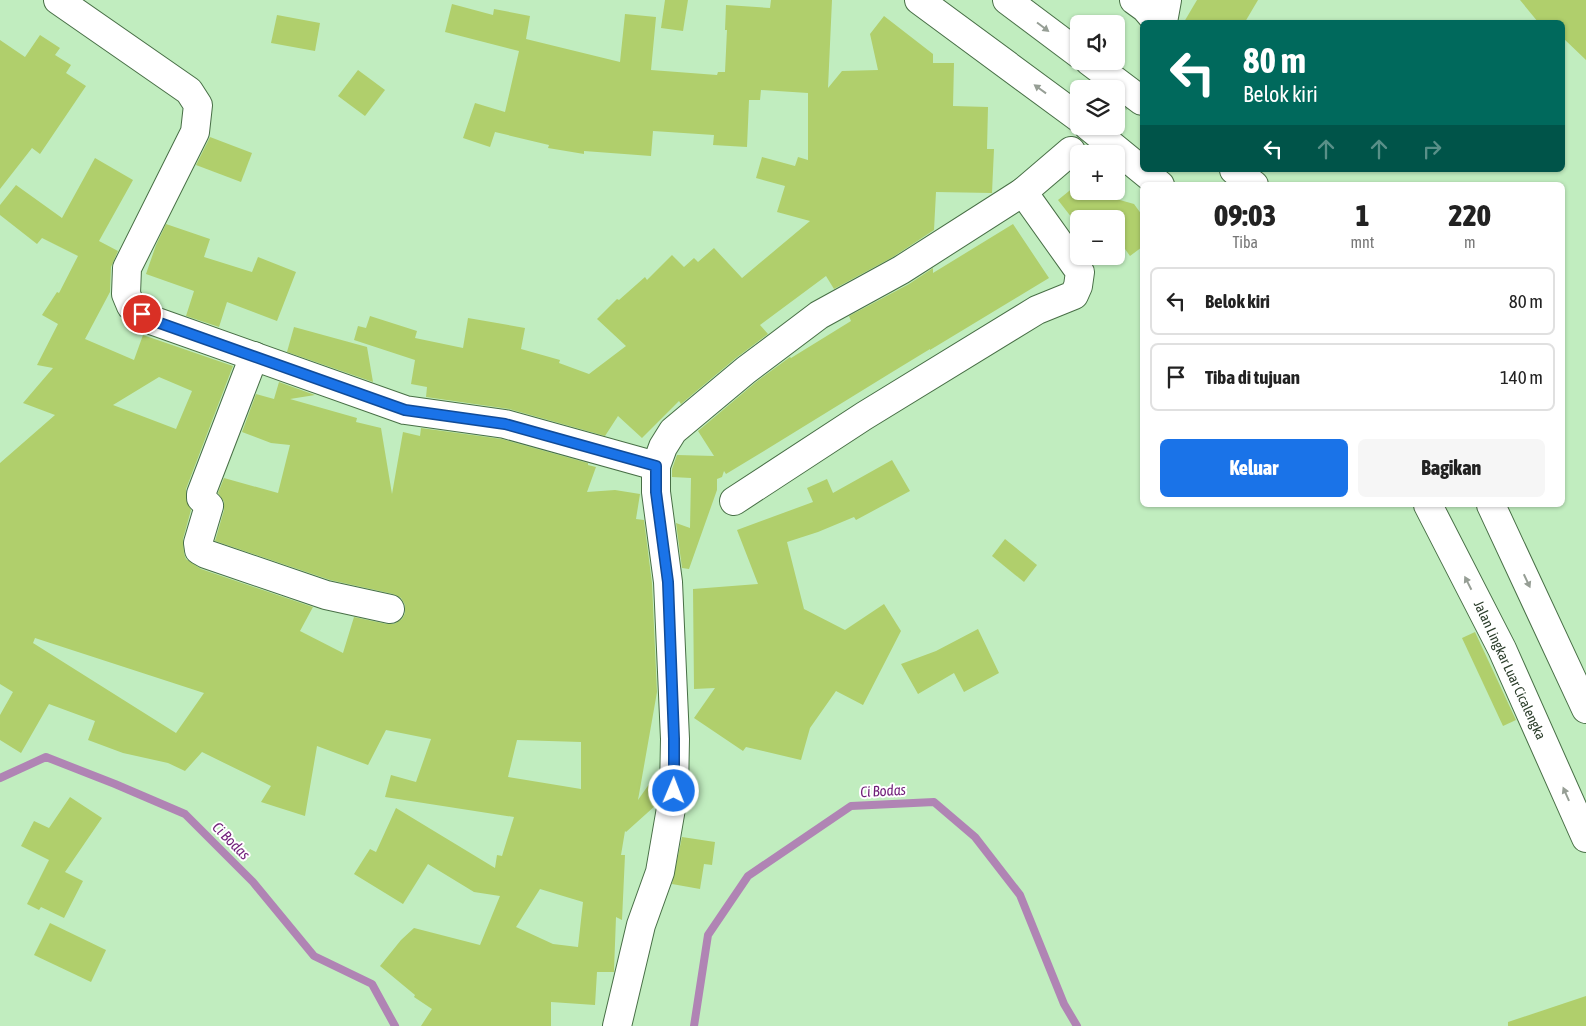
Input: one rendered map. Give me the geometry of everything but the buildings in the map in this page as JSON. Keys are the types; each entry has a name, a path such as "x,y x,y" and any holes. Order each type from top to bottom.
{"main road":[{"path":"58,0 189,92 198,105 195,132 127,268 126,294 131,306 154,321 405,410 505,424 656,466"},
{"path":"920,0 1070,111"},
{"path":"1007,0 1070,47"},
{"path":"1134,0 1145,8 1155,20"},
{"path":"1162,20 1167,0"},
{"path":"1101,70 1140,99"},
{"path":"1099,135 1140,169"},
{"path":"617,1026 641,925 660,872 674,791 668,582 656,492 656,466 663,447 673,431 760,359 819,315 901,270 1023,192 1070,152"},
{"path":"1144,172 1156,182"},
{"path":"1237,172 1250,182"},
{"path":"734,501 864,416 1037,310 1074,295 1078,286 1080,272 1023,192"},
{"path":"254,356 201,494 201,498 208,506 198,543 199,550 326,595 390,610"},
{"name":"Jalan Lingkar Luar Cicalengka","path":"1429,507 1502,649 1586,838"},
{"path":"1492,507 1586,709"}],"waterway":[{"name":"Ci Bodas","path":"0,778 46,757 185,814 253,882 314,956 372,984 395,1026"},
{"name":"Ci Bodas","path":"694,1026 708,935 748,876 851,806 934,802 975,837 1020,895 1064,1004 1077,1026"}],"tunnel":[{"path":"1125,91 1140,74"}],"route":[{"path":"142,314 154,321 405,410 505,424 656,466 656,492 668,582 674,791"}]}
